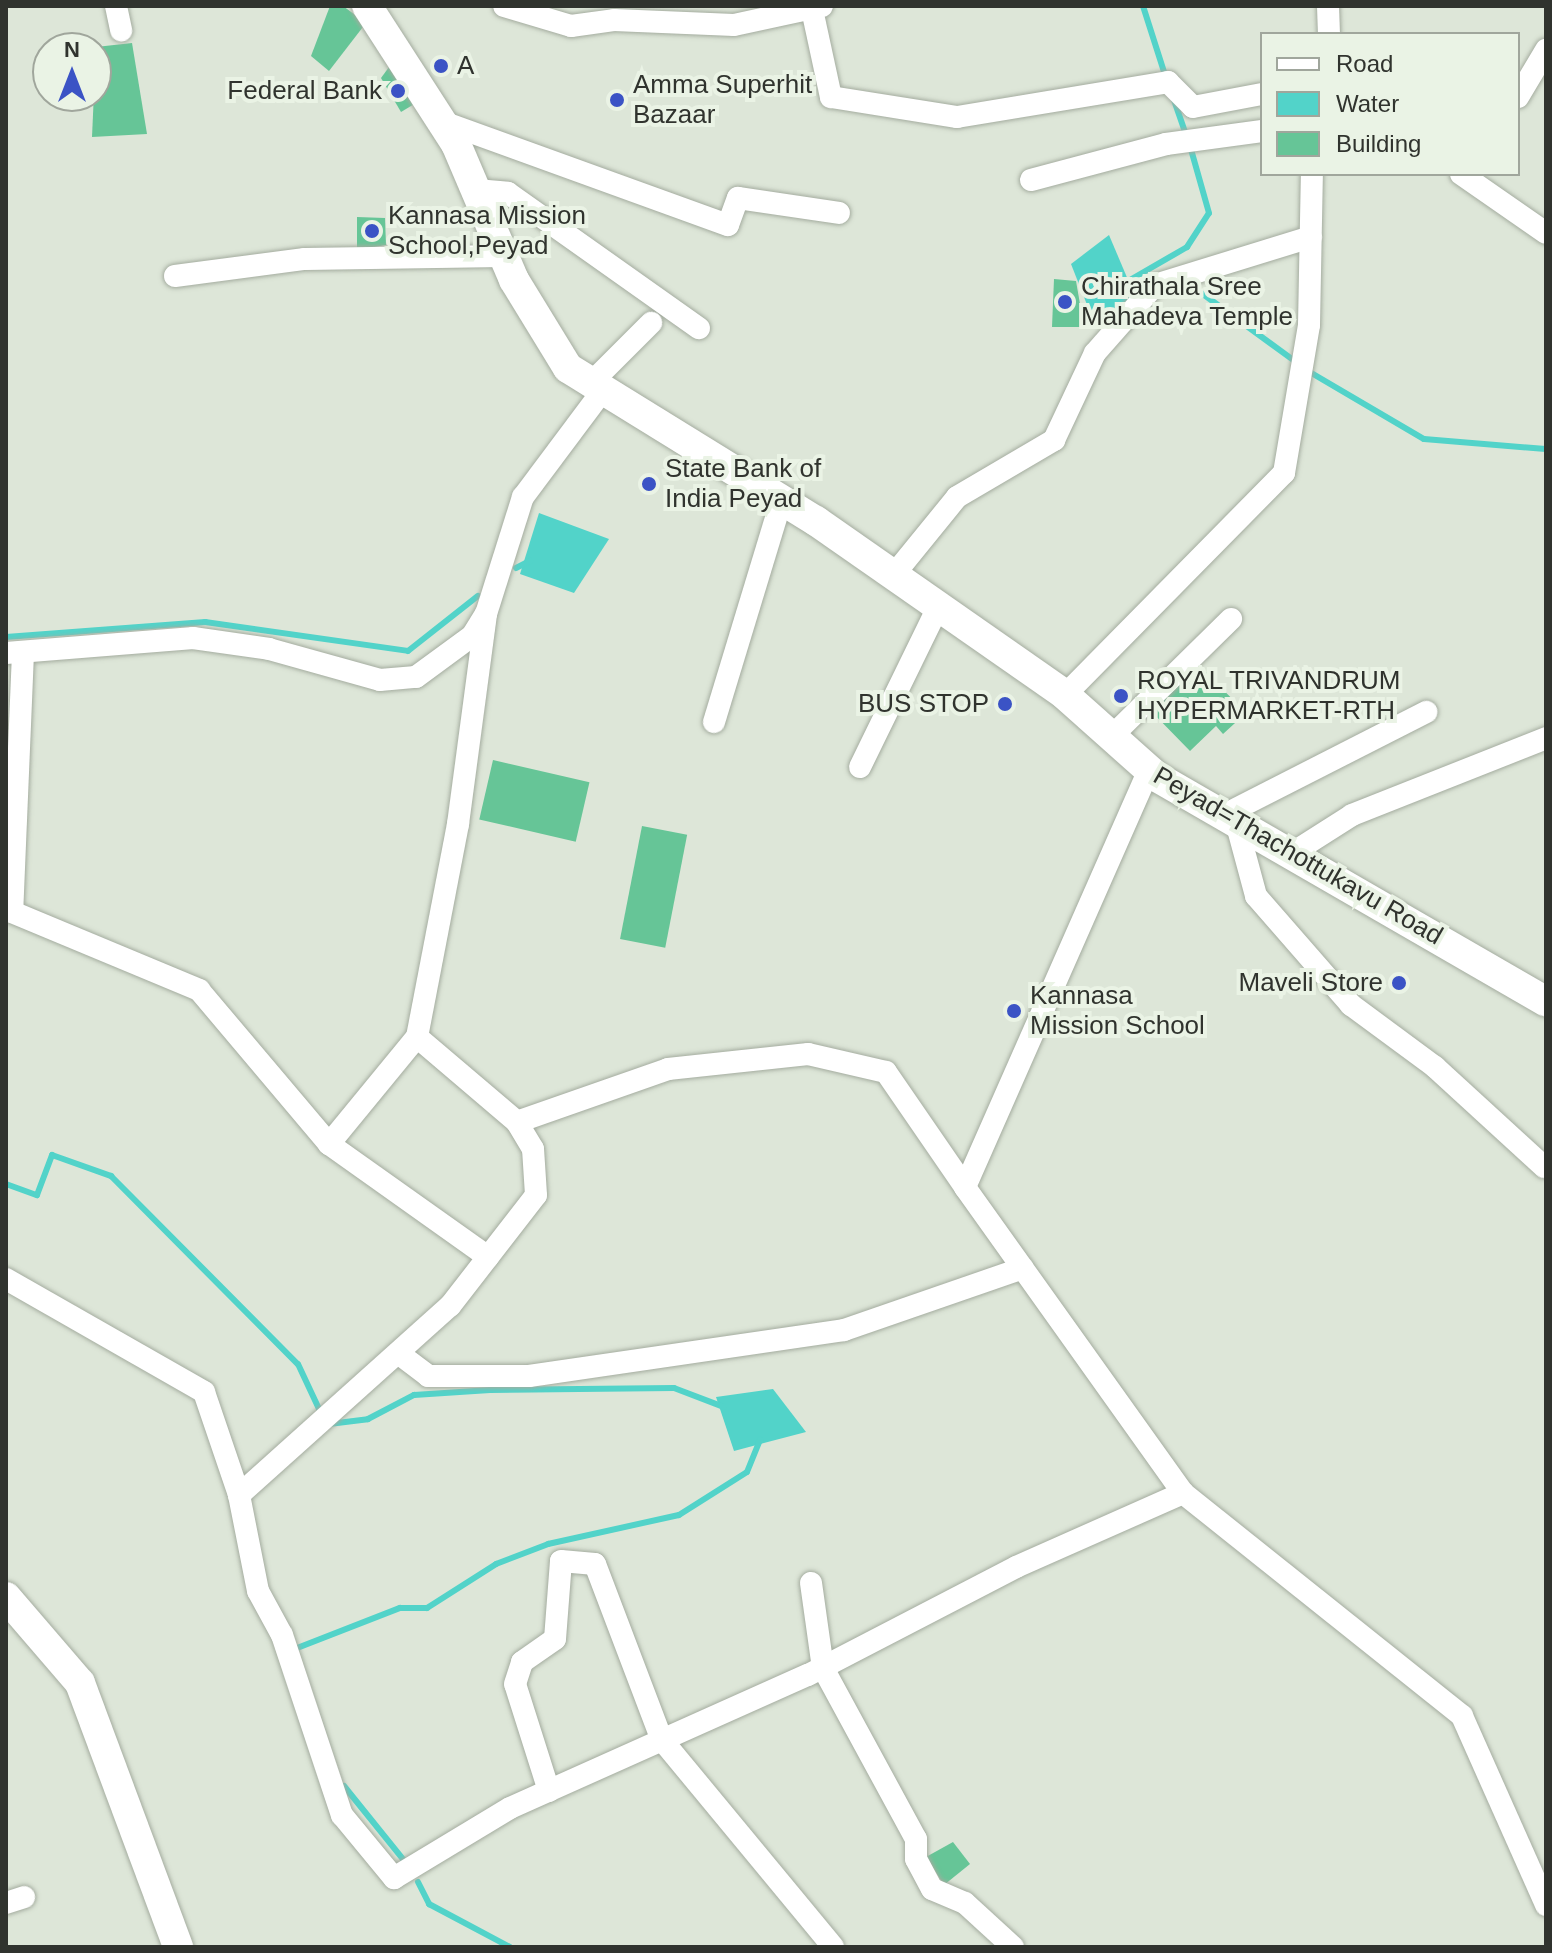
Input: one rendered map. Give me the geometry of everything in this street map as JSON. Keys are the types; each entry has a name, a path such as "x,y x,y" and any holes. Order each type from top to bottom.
{"main road":[{"name":"Peyad=Thachottukavu Road","path":"367,6 443,122 503,256 568,368 595,390 781,501 1065,695 1149,770 1546,1002"},
{"path":"6,1597 80,1683 178,1947"}],"street":[{"path":"116,6 121,30"},
{"path":"504,6 544,23 619,16 734,25 807,10 831,97 957,117 1168,82 1193,107 1260,94"},
{"path":"1328,6 1329,32"},
{"path":"1520,94 1546,50"},
{"path":"443,122 728,225 738,198 839,213"},
{"path":"1031,180 1175,143 1260,131"},
{"path":"1065,695 1284,473 1302,396 1312,176"},
{"path":"1469,177 1546,233"},
{"path":"476,190 508,193 699,328"},
{"path":"892,577 957,497 1054,440 1095,353 1155,285 1311,237"},
{"path":"175,276 305,259 503,256"},
{"path":"329,1144 417,1037 458,824 486,614 523,497 595,390 651,323"},
{"path":"714,722 781,501"},
{"path":"860,767 937,609"},
{"path":"486,614 472,636 433,667 399,680 193,638 15,653 12,912 199,990 313,1134 488,1257"},
{"path":"1112,736 1231,619"},
{"path":"1426,712 1230,816 1256,896 1351,1005 1435,1067 1544,1167"},
{"path":"1294,852 1352,815 1546,738"},
{"path":"965,1187 1149,770"},
{"path":"239,1495 450,1306 536,1195 533,1149 517,1122 417,1037"},
{"path":"517,1122 668,1069 808,1054 886,1072 1183,1493 1462,1716 1546,1905"},
{"path":"398,1353 428,1376 529,1376 844,1330 1023,1268"},
{"path":"6,1279 204,1392 239,1495 258,1591 282,1635 342,1815 394,1878 549,1791 823,1668 1016,1567 1183,1493"},
{"path":"549,1791 515,1684 522,1662 555,1639 561,1561 595,1564 662,1740 833,1947"},
{"path":"811,1583 823,1668 916,1839 916,1859 932,1889 965,1903 1013,1947"}],"water":[{"path":"1109,235 1137,301 1093,320 1071,264"},
{"path":"539,513 609,539 574,593 520,574"},
{"path":"773,1389 806,1432 734,1451 716,1397"}],"building":[{"path":"330,6 343,6 366,23 329,71 311,56"},
{"path":"132,43 147,134 92,137 93,112 112,112 112,45"},
{"name":"Federal Bank","path":"392,63 416,103 401,112 381,78"},
{"name":"Kannasa Mission School,Peyad","path":"357,217 385,218 386,245 357,250"},
{"name":"Chirathala Sree Mahadeva Temple","path":"1054,279 1076,281 1084,327 1052,327"},
{"path":"1196,662 1246,713 1223,734 1216,726 1190,751 1148,708"},
{"path":"493,760 589,782 576,842 479,819"},
{"path":"642,826 687,835 665,948 620,939"},
{"path":"953,1842 970,1864 944,1885 926,1857"}],"waterway":[{"path":"1143,6 1166,78"},
{"path":"1174,100 1186,135"},
{"path":"1123,284 1187,247 1209,213 1190,146"},
{"path":"1163,293 1196,289 1296,362"},
{"path":"1308,371 1424,439 1546,449"},
{"path":"516,568 530,561"},
{"path":"6,637 205,622 408,651 478,596"},
{"path":"6,1184 37,1195 52,1155 111,1176 298,1364 321,1413"},
{"path":"329,1424 368,1419 414,1395 490,1390 674,1388 724,1407"},
{"path":"292,1650 400,1608 427,1608 496,1564 548,1544 679,1515 747,1472 760,1439"},
{"path":"344,1786 407,1864"},
{"path":"418,1882 429,1904 510,1947"}],"place":[{"name":"A","path":"441,66"},
{"name":"Federal Bank","path":"398,91"},
{"name":"Amma Superhit Bazaar","path":"617,100"},
{"name":"Kannasa Mission School,Peyad","path":"372,231"},
{"name":"Chirathala Sree Mahadeva Temple","path":"1065,302"},
{"name":"State Bank of India Peyad","path":"649,484"},
{"name":"ROYAL TRIVANDRUM HYPERMARKET-RTH","path":"1121,696"},
{"name":"BUS STOP","path":"1005,704"},
{"name":"Maveli Store","path":"1399,983"},
{"name":"Kannasa Mission School","path":"1014,1011"}]}
